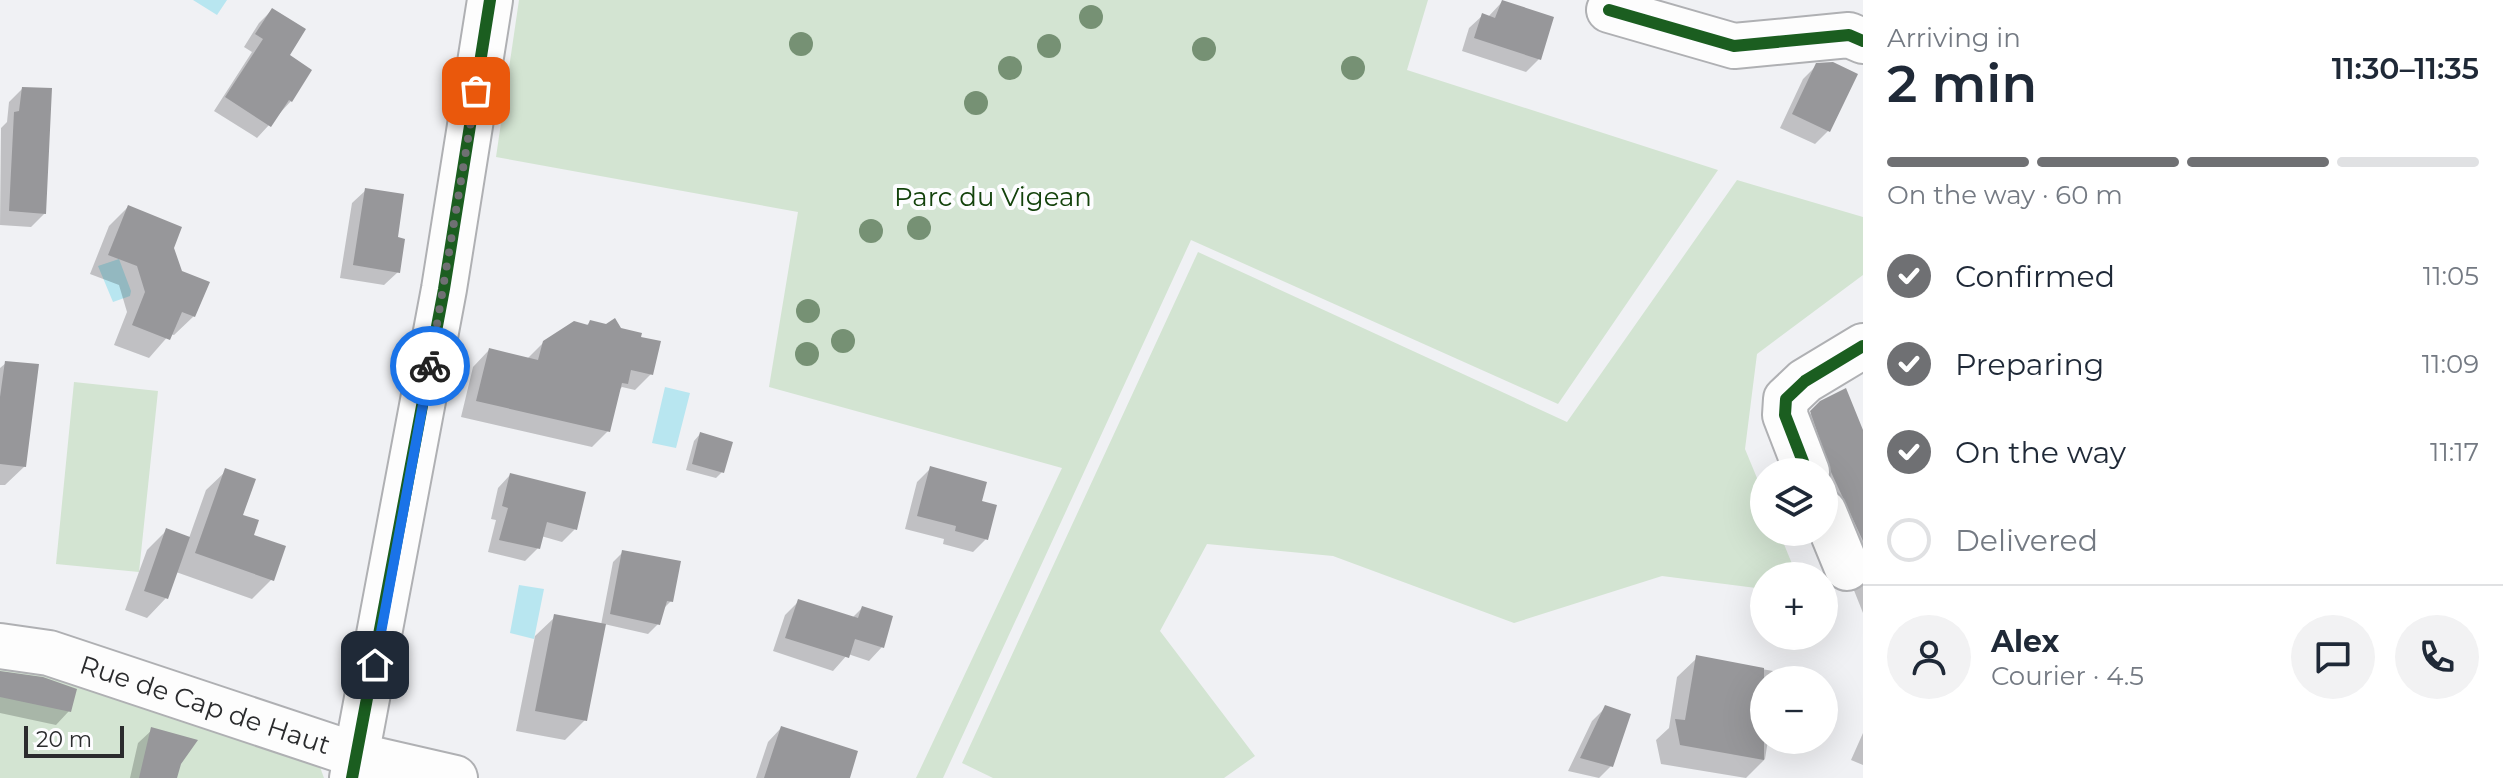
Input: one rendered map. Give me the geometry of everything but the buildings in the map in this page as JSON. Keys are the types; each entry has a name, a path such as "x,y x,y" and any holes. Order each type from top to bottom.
{"street":[{"path":"356,767 444,289 490,0"},
{"path":"1609,10 1734,46 1849,35 1863,41"},
{"path":"1802,458 1785,415 1786,399 1805,381 1863,346"},
{"path":"1838,546 1847,568"},
{"name":"Rue de Cap de Haut","path":"0,646 49,653 356,767 455,778"}],"green space":[{"name":"Parc du Vigean","path":"519,0 1428,0 1407,70 1718,170 1558,404 1191,240 943,778 916,778 1062,468 769,387 798,212 496,157"},
{"path":"1737,180 1863,217 1863,275 1757,354 1745,449 1750,461 1750,546 1785,546 1791,562 1750,562 1750,587 1662,576 1514,623 1333,556 1207,544 1160,631 1255,756 1224,778 993,778 962,763 1198,252 1567,422"},
{"path":"74,382 158,391 139,572 56,564"},
{"path":"0,664 79,682 316,756 324,778 0,778"}],"water":[{"path":"193,0 227,0 217,15"},
{"path":"119,259 131,291 130,296 113,302 98,266"},
{"path":"665,387 690,393 676,448 652,443"},
{"path":"519,585 544,589 534,639 510,633"}],"cycle path":[{"path":"352,778 444,289 490,0"},
{"path":"1609,10 1734,46 1849,35 1863,41"},
{"path":"1802,458 1785,415 1786,399 1805,381 1863,346"}],"way so far":[{"path":"430,366 476,91"}],"route":[{"path":"375,665 430,366"}]}
